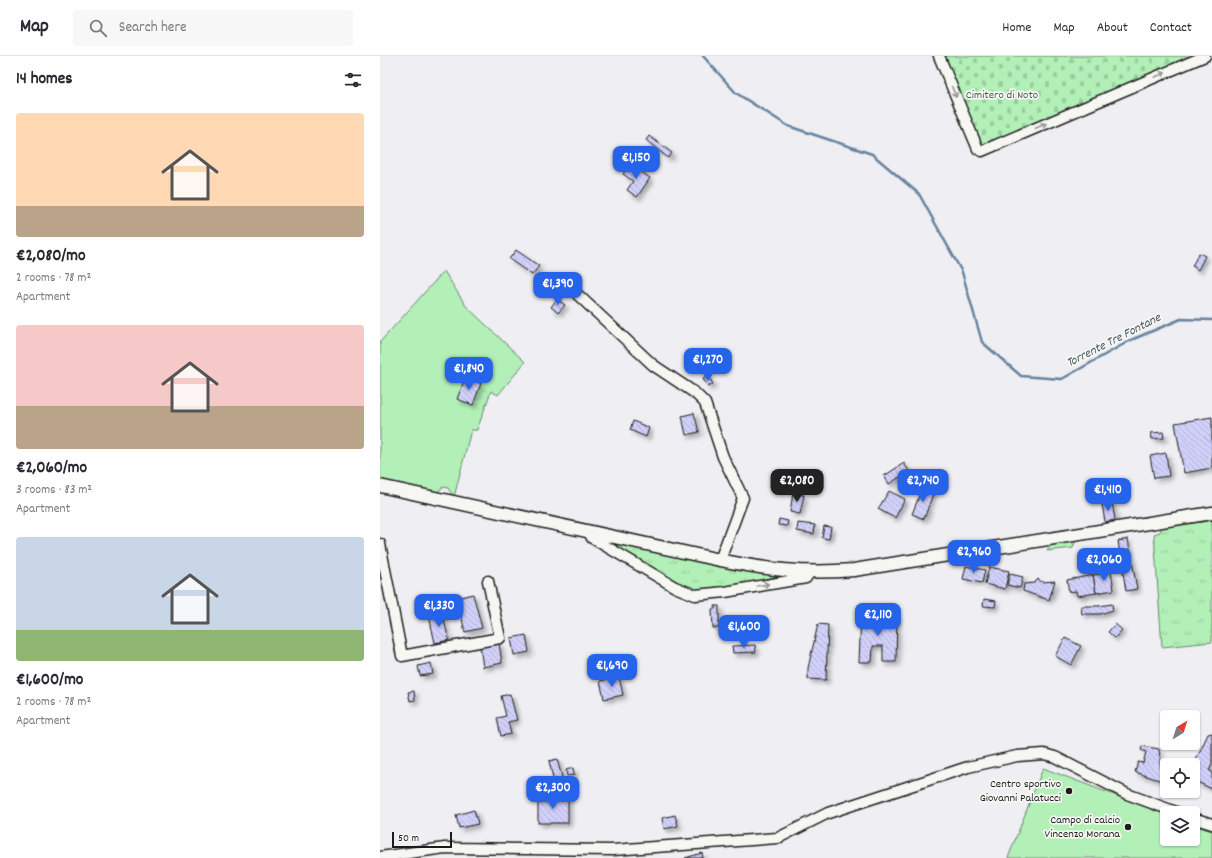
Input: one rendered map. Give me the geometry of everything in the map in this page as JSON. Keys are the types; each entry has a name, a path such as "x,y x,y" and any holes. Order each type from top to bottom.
{"main road":[{"path":"380,486 720,560 766,569 809,573 854,570 1212,513"}],"street":[{"path":"939,56 978,149 982,151 1205,56"},
{"path":"578,295 653,365 696,393 705,404 723,457 743,498 720,560"},
{"path":"589,532 592,538 675,587 695,595 725,592 806,578 809,573"},
{"path":"380,544 402,656 500,638 488,581"},
{"path":"380,858 445,848 613,850 778,838 828,813 877,796 904,790 968,767 1017,756 1044,754 1127,794 1160,806"},
{"path":"1200,820 1212,824"}],"green space":[{"name":"Cimitero di Noto","path":"943,56 1194,56 982,146"},
{"path":"444,271 466,306 525,362 498,395 491,391 477,430 471,430 454,497 448,488 443,487 437,492 380,480 380,342"},
{"path":"1212,520 1212,642 1162,647 1154,534 1160,532 1161,528"},
{"path":"606,540 796,577 704,591 692,589 680,585 654,572 606,542"},
{"path":"1076,540 1073,548 1047,551 1051,545"},
{"name":"Centro sportivo Giovanni Palatucci","path":"1043,768 1160,812 1160,846 1200,846 1200,827 1212,831 1212,858 1008,858"}],"building":[{"path":"649,136 672,153 668,158 646,140"},
{"path":"640,149 655,161 649,168 634,156"},
{"path":"630,164 650,178 637,197 627,190 633,181 623,174"},
{"path":"516,250 539,266 532,275 509,259"},
{"path":"1199,253 1205,256 1198,270 1192,266"},
{"path":"557,299 565,305 558,313 551,307"},
{"path":"708,376 713,384 708,387 703,379"},
{"path":"465,378 481,383 473,405 457,399"},
{"path":"694,413 699,432 686,435 682,416"},
{"path":"1212,417 1212,468 1184,473 1175,423"},
{"path":"633,421 649,428 646,437 630,430"},
{"path":"1163,432 1164,438 1152,439 1151,433"},
{"path":"1166,453 1169,476 1154,478 1150,456"},
{"path":"904,463 909,471 889,484 884,476"},
{"path":"923,486 934,491 924,519 912,514"},
{"path":"1110,486 1110,497 1089,500 1092,489"},
{"path":"889,491 905,499 895,518 878,509"},
{"path":"793,493 804,495 800,514 790,512"},
{"path":"1112,502 1115,520 1105,522 1102,504"},
{"path":"779,519 788,521 787,526 778,525"},
{"path":"798,523 815,525 814,534 797,531"},
{"path":"824,526 831,527 829,539 822,538"},
{"path":"1128,539 1137,589 1126,591 1118,541"},
{"path":"966,566 985,570 982,583 963,579"},
{"path":"989,567 1009,571 1005,589 985,584"},
{"path":"1111,572 1114,590 1096,593 1093,575"},
{"path":"1010,574 1023,577 1020,588 1007,585"},
{"path":"1093,575 1096,593 1077,596 1076,591 1069,592 1067,580"},
{"path":"1038,579 1042,582 1055,581 1049,600 1023,591 1024,584 1034,583"},
{"path":"473,594 482,628 465,632 457,598"},
{"path":"984,599 996,601 995,607 983,606"},
{"path":"1112,604 1113,610 1100,614 1082,614 1081,606"},
{"path":"715,606 719,606 719,628 713,628 712,609 715,609"},
{"path":"442,613 449,640 435,643 429,616"},
{"path":"861,614 897,615 896,662 883,662 883,646 873,646 872,662 859,662"},
{"path":"754,623 754,631 731,631 731,624"},
{"path":"818,624 828,625 826,680 808,679 808,668"},
{"path":"1115,624 1122,630 1115,638 1108,632"},
{"path":"526,635 529,652 514,655 511,638"},
{"path":"1065,638 1081,646 1071,665 1055,656"},
{"path":"499,643 502,663 483,667 480,647"},
{"path":"755,645 756,652 733,653 732,646"},
{"path":"431,663 433,674 420,676 418,666"},
{"path":"619,677 623,695 604,699 600,681"},
{"path":"414,691 415,700 410,701 408,692"},
{"path":"510,694 517,720 508,722 511,734 501,736 497,718 506,716 501,696"},
{"path":"1212,733 1212,765 1209,770 1212,772 1212,789 1200,783 1200,758 1197,758 1208,734"},
{"path":"1142,746 1159,749 1160,780 1135,772 1138,762 1143,763 1146,752 1141,750"},
{"path":"557,759 563,781 554,783 549,761"},
{"path":"573,768 574,775 567,776 566,770"},
{"path":"538,798 568,798 568,823 538,823"},
{"path":"474,810 478,824 459,828 456,815"},
{"path":"675,815 678,826 664,829 662,818"},
{"path":"702,853 703,858 685,858"}],"waterway":[{"name":"Torrente Tre Fontane","path":"703,56 736,93 788,126 872,154 919,194 962,272 982,342 1021,376 1062,379 1131,340 1181,319 1212,320"}],"place":[{"name":"Centro sportivo Giovanni Palatucci","path":"1069,791"},
{"name":"Campo di calcio Vincenzo Morana","path":"1128,827"}]}
